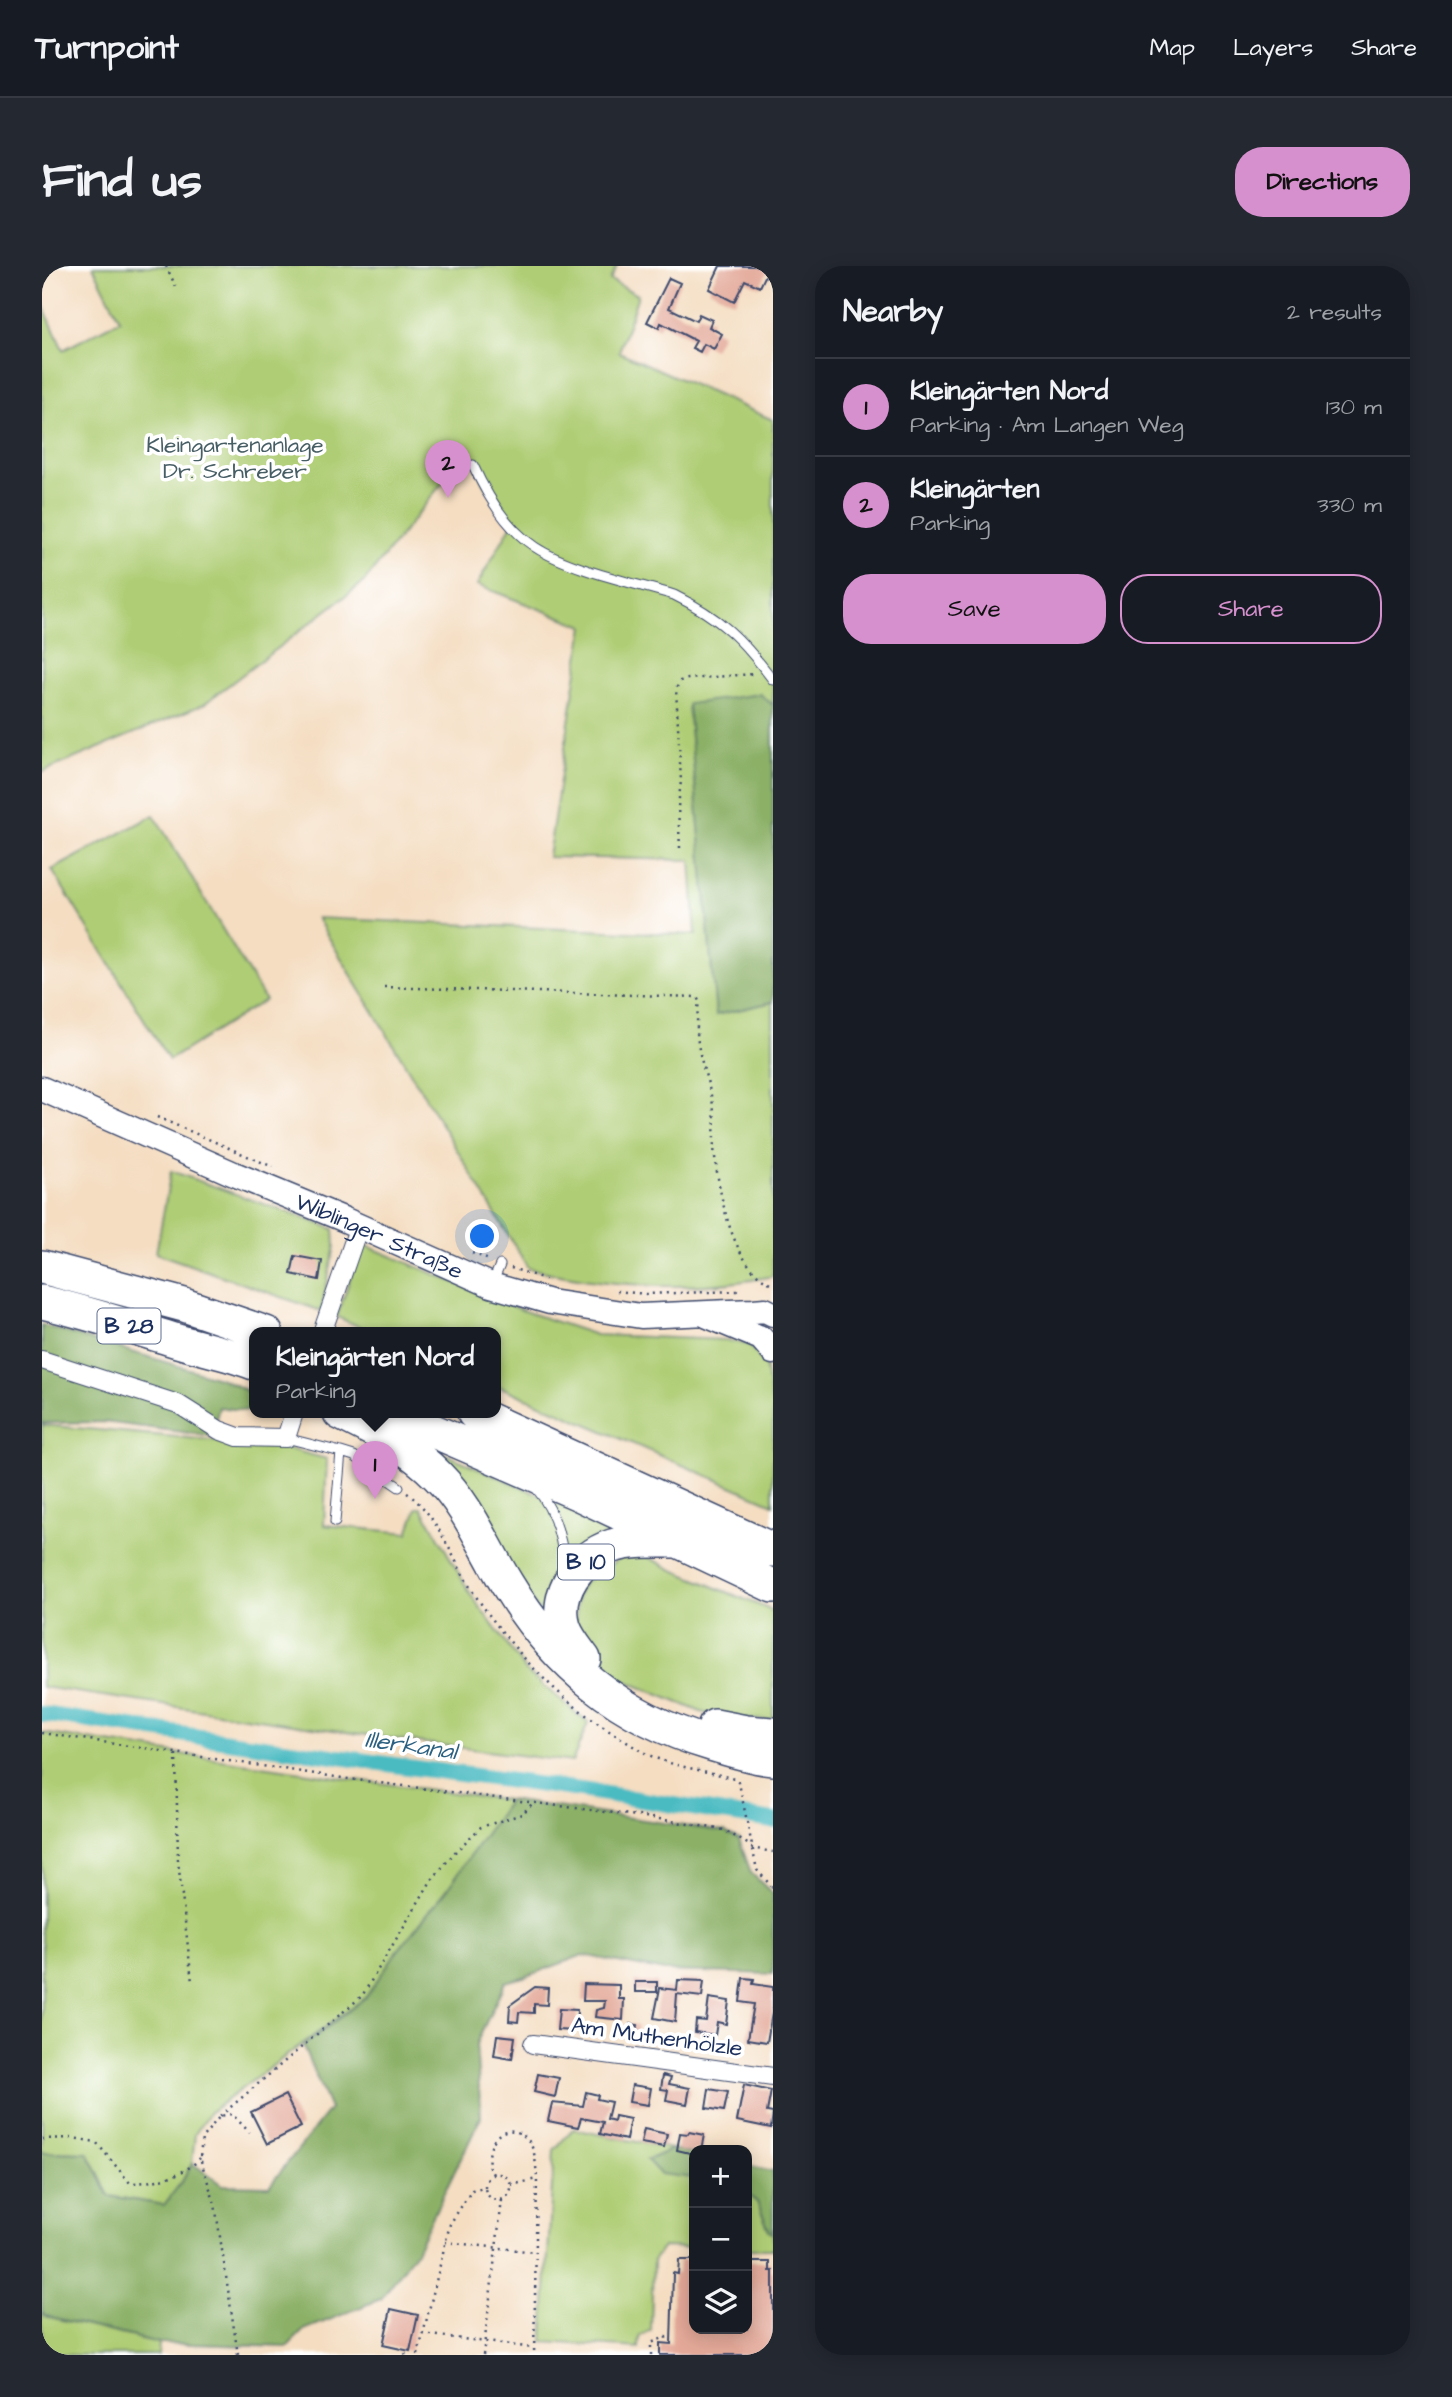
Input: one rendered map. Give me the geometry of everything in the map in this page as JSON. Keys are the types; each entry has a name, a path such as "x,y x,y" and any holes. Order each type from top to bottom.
{"highway":[{"name":"B 28","path":"42,1268 184,1305 249,1327"},
{"name":"B 28","path":"42,1302 91,1313 249,1361"},
{"path":"216,1350 249,1369"},
{"path":"350,1418 393,1439 439,1476 472,1520 507,1584 532,1621 584,1679 622,1707 649,1721 686,1752 725,1749 773,1759"},
{"path":"404,1418 520,1467 687,1528"},
{"path":"483,1418 687,1528"},
{"name":"B 10","path":"773,1550 687,1528 608,1547 578,1569 565,1590 561,1610 569,1639 591,1666 609,1680 659,1706 692,1718 720,1727 773,1734"},
{"name":"B 10","path":"687,1528 773,1586"}],"main road":[{"name":"Wiblinger Straße","path":"42,1089 359,1226 496,1275 550,1302 641,1316 767,1311"},
{"path":"701,1313 761,1338 773,1352"}],"street":[{"path":"324,1327 359,1226"},
{"path":"42,1360 178,1404 219,1430 238,1437 286,1438 293,1418"},
{"name":"Am Muthenhölzle","path":"534,2044 773,2077"}],"lane":[{"path":"473,465 481,484 504,519 534,547 555,558 674,595 691,603 720,621 748,647 770,676"},
{"path":"286,1438 355,1457 399,1487"},
{"path":"335,1522 341,1452"},
{"path":"520,1467 542,1495 553,1518 561,1542 565,1590"}],"path":[{"path":"166,266 176,287"},
{"path":"680,848 678,807 681,781 676,689 680,681 770,676"},
{"path":"384,987 697,997 698,1042 715,1113 714,1146 720,1192 735,1240 743,1256 762,1280 773,1284"},
{"path":"146,1112 279,1170"},
{"path":"465,1250 496,1275 549,1280"},
{"path":"610,1290 646,1294 729,1289 767,1311"},
{"path":"42,1733 349,1779 724,1830 750,1845 773,1852"},
{"path":"686,1752 739,1783 757,1870 773,1888"},
{"path":"176,1754 177,1861 192,1982"},
{"path":"238,2355 215,2204 200,2158 202,2138 220,2116 362,1996 431,1881 455,1852 481,1827 522,1814 533,1803"},
{"path":"220,2116 232,2114 250,2133"},
{"path":"493,2175 488,2166 490,2148 496,2136 508,2130 521,2132 530,2144 537,2179 534,2355"},
{"path":"42,2139 72,2138 96,2142 130,2183 149,2183 194,2166 200,2158"},
{"path":"483,2355 502,2200 510,2193 511,2185 505,2176 493,2175 487,2179 484,2187 489,2198 502,2200"},
{"path":"511,2185 537,2179"},
{"path":"418,2355 450,2224 472,2190 484,2187"},
{"path":"445,2242 537,2252"},
{"path":"423,2334 534,2348"},
{"path":"651,2355 651,2343 666,2337 666,2344"},
{"path":"405,2355 407,2350"}],"green space":[{"name":"Kleingartenanlage Dr. Schreber","path":"93,266 617,266 610,280 638,295 619,352 773,420 773,705 759,694 688,705 716,1015 773,1002 773,1276 713,1285 650,1286 588,1280 528,1268 317,918 696,935 691,860 548,857 584,626 477,585 512,524 482,480 469,449 364,582 204,704 42,772 42,303 63,350 120,320"},
{"path":"760,694 773,705 773,1002 716,1015 688,704"},
{"path":"154,815 265,1000 169,1060 52,870"},
{"path":"171,1171 334,1229 335,1246 321,1311 156,1253"},
{"path":"362,1244 524,1311 596,1335 726,1340 749,1345 765,1365 773,1407 773,1504 501,1387 501,1327 360,1327 337,1317"},
{"path":"42,1325 222,1379 249,1392 249,1411 219,1407 212,1436 104,1422 42,1423"},
{"path":"42,1425 278,1446 327,1459 324,1525 408,1533 417,1508 422,1508 471,1595 527,1672 588,1723 572,1762 394,1739 42,1687"},
{"path":"417,1442 622,1530 603,1543 558,1638"},
{"path":"646,1556 773,1611 773,1720 724,1719 701,1712 616,1677 595,1663 575,1631 579,1586 620,1558"},
{"path":"42,1733 509,1800 446,1891 395,1954 366,1997 210,2112 195,2134 192,2163 164,2205 109,2196 88,2153 42,2152"},
{"path":"509,1800 725,1832 739,1839 751,1873 773,1894 773,1974 664,1971 583,1955 505,1982 476,2044 481,2117 416,2251 381,2299 304,2330 287,2347 159,2343 46,2316 42,2311 42,2152 88,2153 109,2196 164,2205 192,2163 222,2185 269,2186 330,2109 303,2046 366,1997 395,1954 446,1891"},
{"path":"573,2129 672,2149 647,2160 689,2176 689,2248 663,2247 653,2261 651,2330 640,2336 639,2348 543,2342 554,2150"},
{"path":"672,2149 689,2153 689,2177 660,2174 647,2160"},
{"path":"752,2167 773,2172 773,2233 770,2232 757,2202 752,2198"},
{"path":"752,2198 757,2202 770,2232 773,2233 773,2249 752,2249"},
{"path":"42,2311 46,2316 159,2343 158,2355 42,2355"}],"building":[{"path":"720,266 770,266 760,287 745,280 734,302 709,289"},
{"path":"669,278 680,283 669,308 696,321 699,314 712,320 709,327 722,334 714,349 704,344 700,352 692,348 696,341 661,323 659,328 647,322"},
{"path":"295,1256 322,1261 319,1280 291,1274"},
{"path":"743,1978 754,1979 753,1984 773,1987 773,2007 767,2042 748,2039 754,2004 740,2002"},
{"path":"678,1980 704,1981 702,1997 677,1994 675,2022 654,2018 660,1988 677,1990"},
{"path":"635,1982 657,1982 657,1992 635,1992"},
{"path":"584,1984 619,1985 619,1999 624,1999 623,2020 595,2017 596,2010 604,2008 605,2001 583,2001"},
{"path":"535,1987 548,1988 547,2005 534,2004 534,2013 519,2012 518,2022 509,2021 510,2005"},
{"path":"709,1998 729,2001 726,2024 717,2022 715,2035 695,2032 696,2020 706,2021"},
{"path":"559,2009 577,2010 576,2031 557,2030"},
{"path":"630,2024 638,2025 636,2039 628,2038"},
{"path":"497,2035 515,2037 512,2059 494,2056"},
{"path":"538,2074 559,2078 555,2097 534,2092"},
{"path":"663,2075 671,2077 669,2084 690,2088 687,2104 666,2100 668,2090 661,2089"},
{"path":"632,2085 651,2088 648,2105 629,2102"},
{"path":"744,2085 771,2091 767,2112 773,2113 771,2128 737,2121"},
{"path":"709,2089 728,2092 724,2111 706,2108"},
{"path":"586,2092 598,2095 597,2099 611,2102 607,2119 614,2121 615,2116 630,2119 626,2140 600,2134 603,2122 581,2118 578,2127 548,2121 552,2103 583,2106"},
{"path":"285,2095 301,2127 267,2144 251,2112"},
{"path":"644,2129 667,2134 664,2147 641,2143"},
{"path":"680,2133 704,2135 702,2145 689,2145 689,2153 677,2150"},
{"path":"679,2260 689,2260 689,2334 752,2334 752,2262 770,2262 770,2271 773,2271 773,2355 660,2355 660,2343 671,2344 673,2273 678,2274"},
{"path":"391,2309 418,2315 410,2351 383,2345"}],"waterway":[{"name":"Illerkanal","path":"42,1714 581,1790 773,1821"}],"place":[{"name":"Kleingärten","path":"448,498"},
{"name":"Kleingärten Nord","path":"375,1499"}]}
